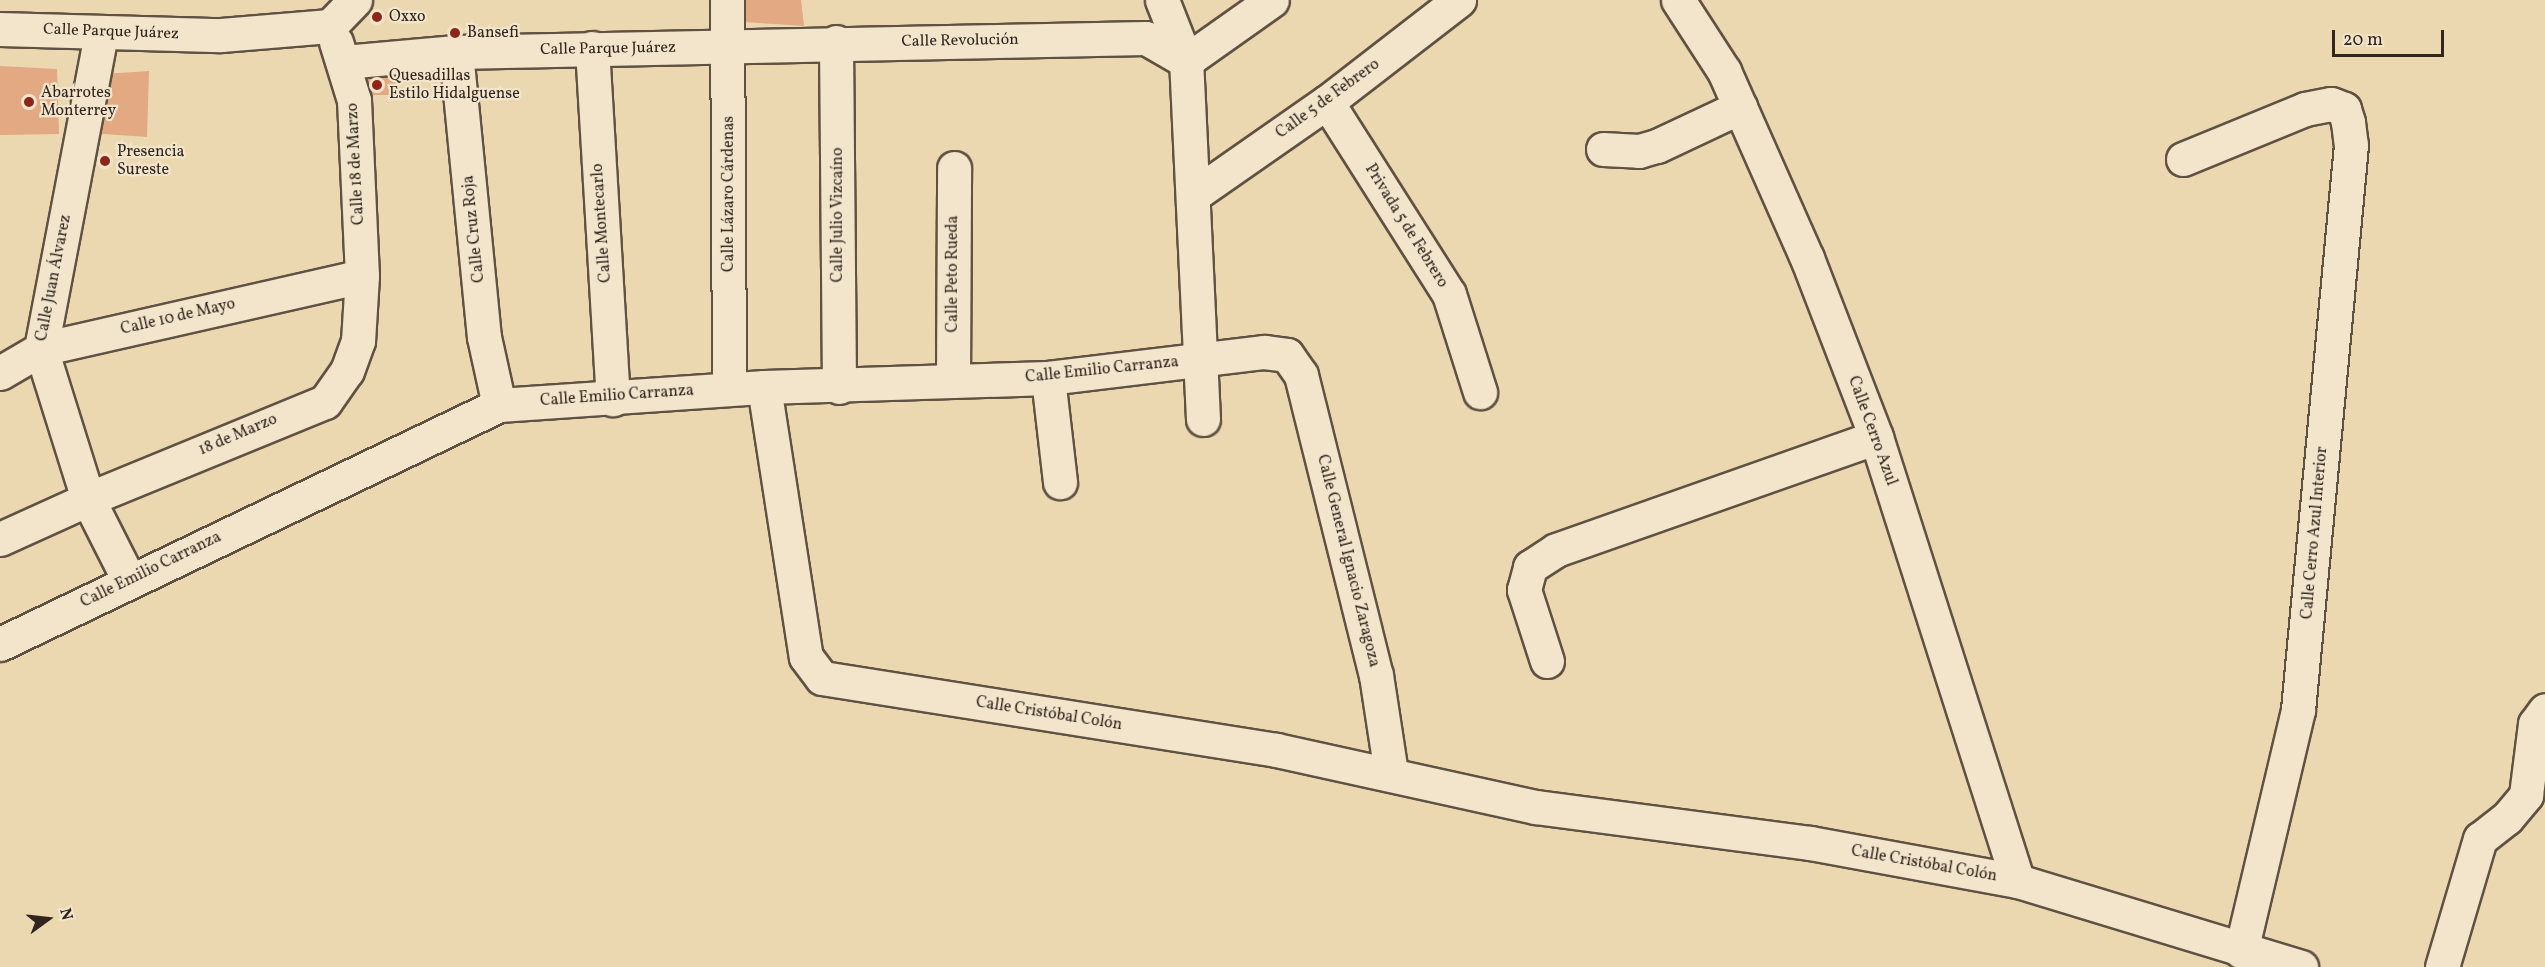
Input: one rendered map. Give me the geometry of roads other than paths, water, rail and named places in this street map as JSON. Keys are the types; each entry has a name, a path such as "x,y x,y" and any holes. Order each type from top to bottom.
{"street":[{"path":"330,26 356,0"},
{"name":"Calle Lázaro Cárdenas","path":"727,0 729,389"},
{"path":"1162,0 1186,61 1203,359 1203,419"},
{"path":"1186,61 1272,0"},
{"name":"Calle 5 de Febrero","path":"1195,194 1327,102 1459,0"},
{"name":"Calle Cerro Azul","path":"1678,0 1724,71 1807,258 1876,437 2018,881"},
{"name":"Calle Parque Juárez","path":"0,29 101,34 221,35 330,26"},
{"name":"Calle 18 de Marzo","path":"330,26 344,62 354,100 362,276 358,341"},
{"name":"Calle Juan Álvarez","path":"101,34 41,349 88,499 129,580"},
{"name":"Calle Revolución","path":"729,47 837,42 1146,38 1186,61"},
{"name":"Calle Julio Vizcaíno","path":"837,42 839,387"},
{"name":"Calle Parque Juárez","path":"344,62 456,52 729,47"},
{"name":"Calle Montecarlo","path":"592,48 613,399"},
{"name":"Calle Cruz Roja","path":"456,52 484,337 499,405"},
{"name":"Privada 5 de Febrero","path":"1327,102 1449,294 1480,392"},
{"name":"Calle Cerro Azul Interior","path":"2182,159 2306,109 2331,104 2344,109 2351,145 2298,710 2241,951"},
{"path":"1603,150 1639,151 1657,146 1740,107"},
{"name":"Calle Peto Rueda","path":"953,381 954,168"},
{"name":"Calle 10 de Mayo","path":"0,373 41,349 362,276"},
{"name":"18 de Marzo","path":"0,539 88,499 325,402 347,371 358,341"},
{"name":"Calle Emilio Carranza","path":"0,644 129,580 499,405 564,398 613,399 764,387 839,387 1048,378 1264,352 1287,355"},
{"name":"Calle General Ignacio Zaragoza","path":"1287,355 1301,375 1376,675 1391,773"},
{"path":"1048,378 1060,482"},
{"name":"Calle Cristóbal Colón","path":"764,387 806,657 822,678 1276,750 1391,773 1536,807 1810,843 2018,881 2241,951 2301,967"},
{"path":"1547,661 1524,590 1530,567 1556,550 1876,437"},
{"path":"2442,967 2480,839 2507,818 2526,795 2535,724 2545,710"}],"place":[{"name":"Oxxo","path":"377,17"},
{"name":"Bansefi","path":"455,33"},
{"name":"Quesadillas Estilo Hidalguense","path":"377,85"},
{"name":"Abarrotes Monterrey","path":"29,102"},
{"name":"Presencia Sureste","path":"105,161"}]}
